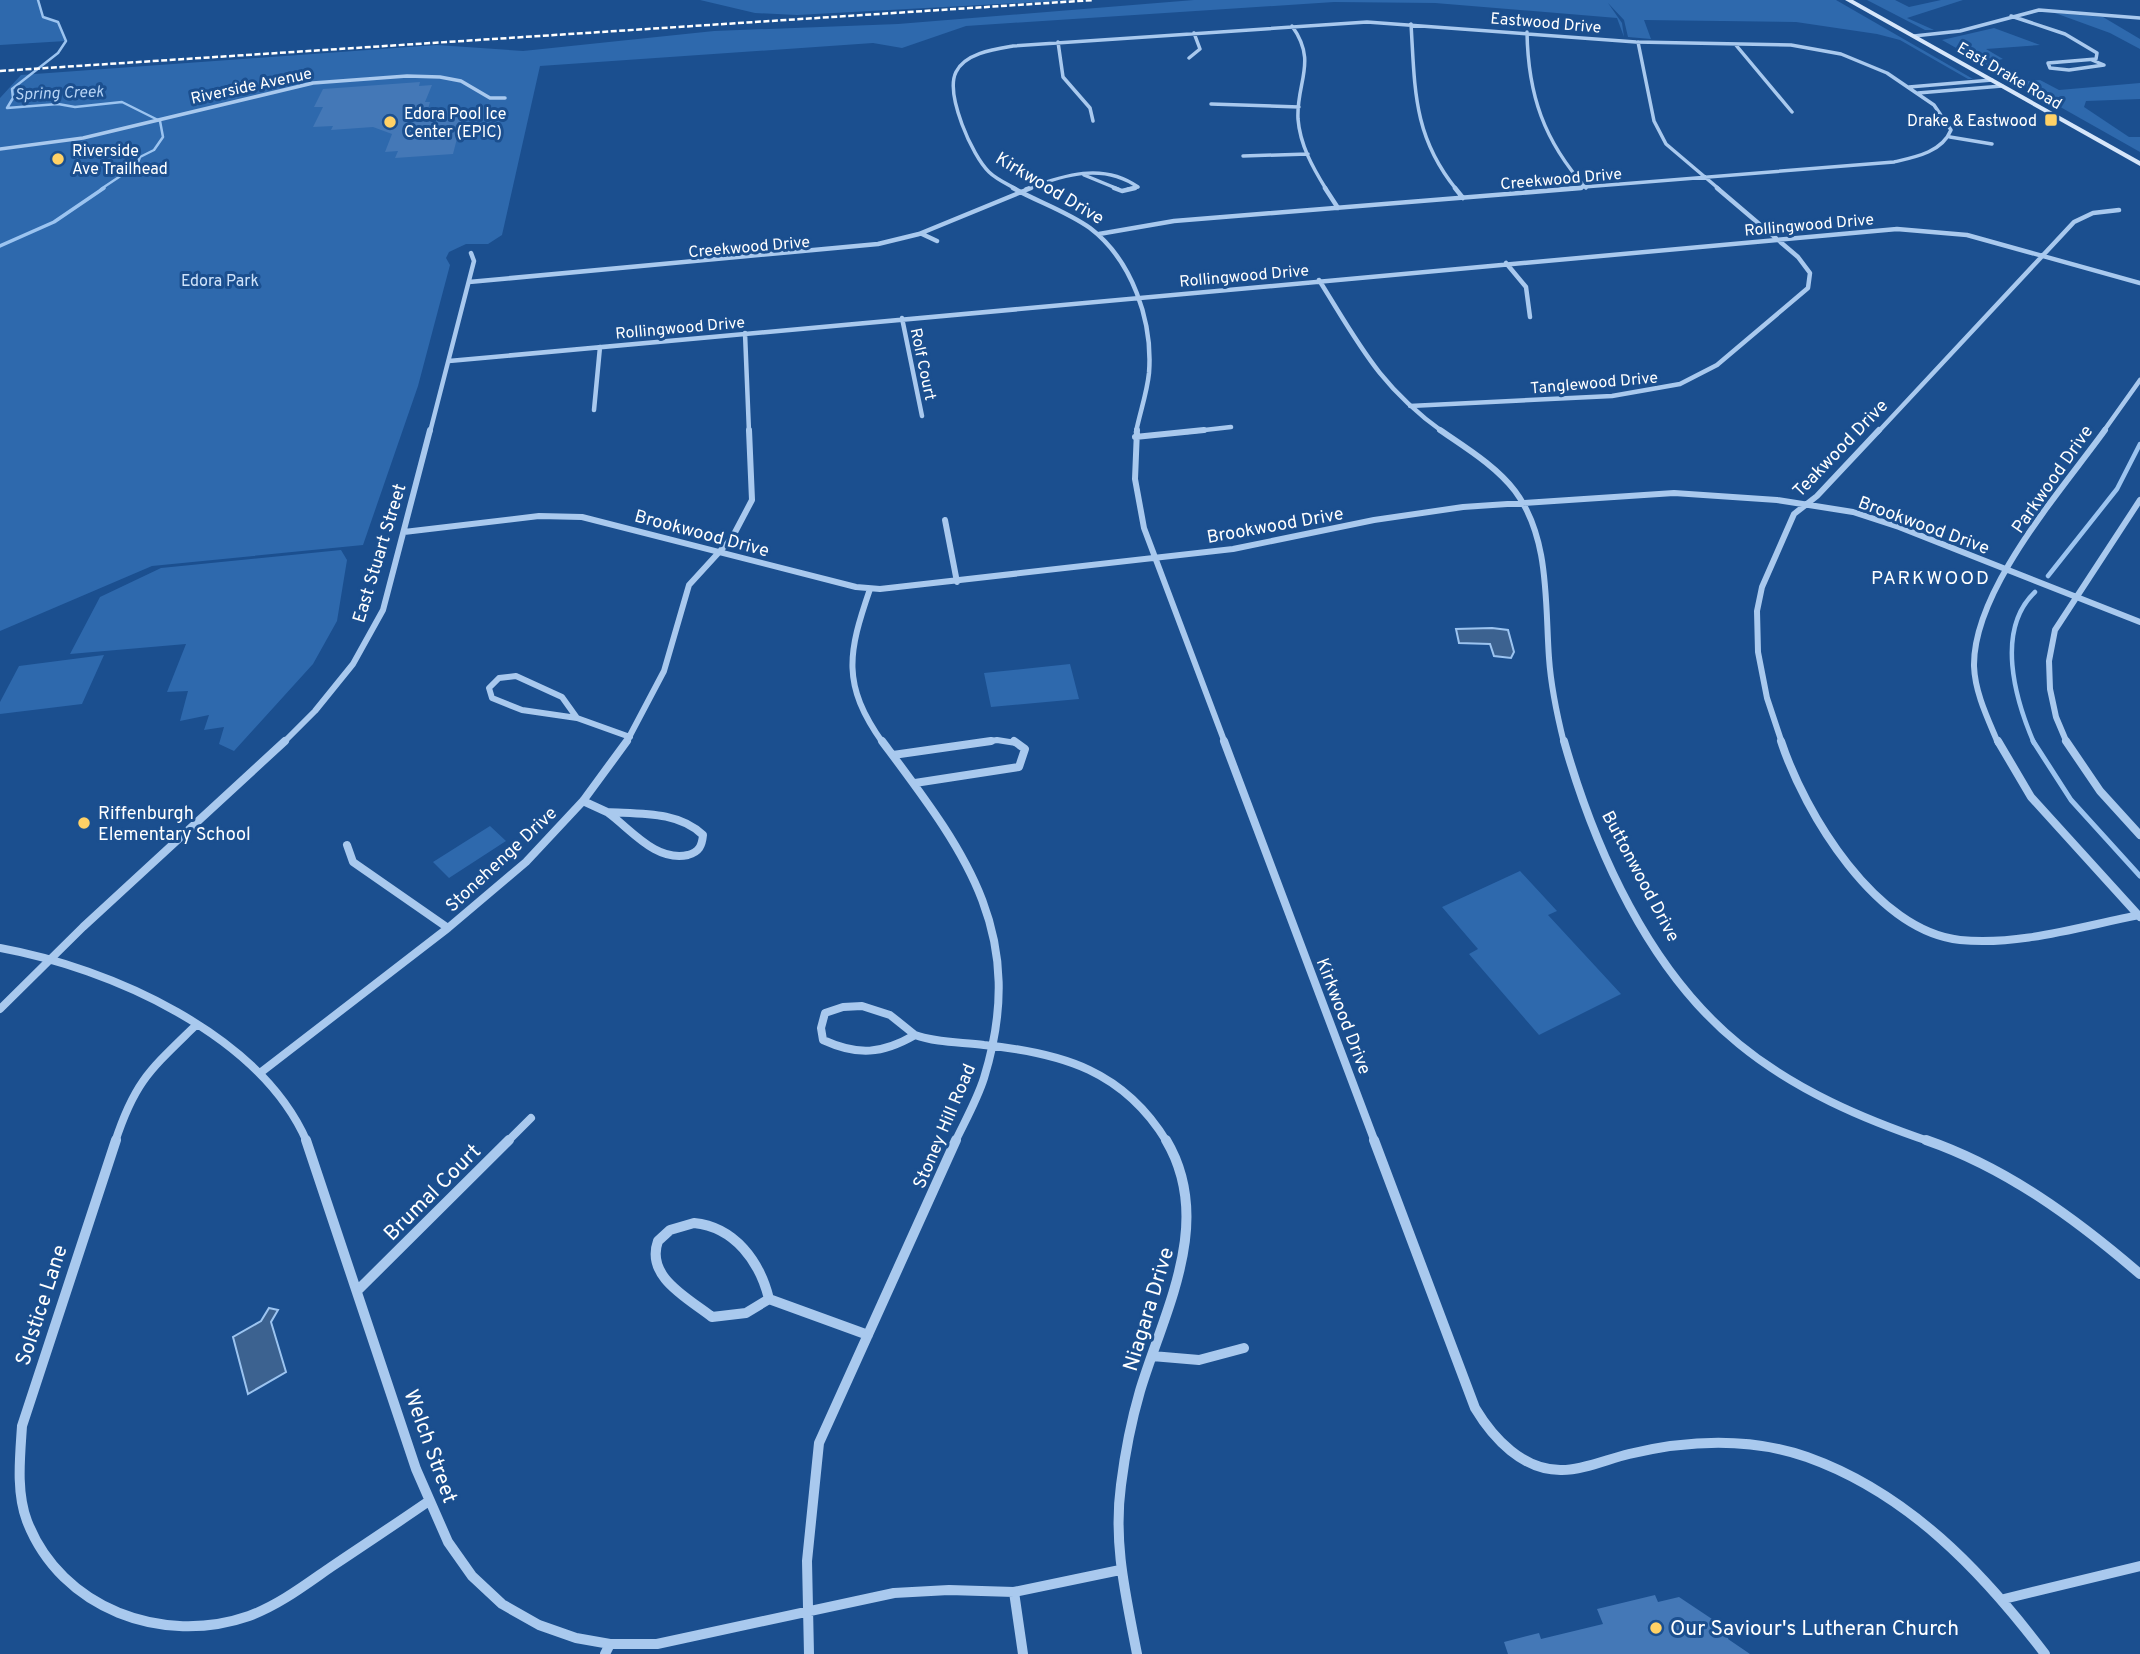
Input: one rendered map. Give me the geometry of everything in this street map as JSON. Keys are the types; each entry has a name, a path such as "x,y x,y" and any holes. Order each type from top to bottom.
{"main road":[{"name":"East Drake Road","path":"1849,0 2140,164"},
{"name":"East Drake Road","path":"1859,0 1867,8"}],"street":[{"path":"1914,36 1960,31 2030,11 2061,9 2140,18"},
{"path":"2010,16 2078,40 2097,53 2092,60 2046,65 2065,70 2104,65 2092,60"},
{"path":"1411,24 1416,71 1415,107 1420,131 1439,169 1463,198"},
{"name":"Eastwood Drive","path":"966,61 992,50 1058,41 1292,26 1411,24 1638,42 1800,46 1842,54 1864,62 1909,87"},
{"path":"1292,26 1301,37 1308,54 1298,121 1308,155 1338,208"},
{"path":"1527,32 1533,97 1539,124 1556,155 1586,188"},
{"path":"1189,58 1200,49 1194,33"},
{"path":"1058,41 1063,77 1090,108 1093,121"},
{"name":"Tanglewood Drive","path":"1410,406 1612,396 1664,388 1693,379 1717,365 1808,288 1811,280 1807,268 1779,239 1676,155 1659,133 1638,42"},
{"path":"1735,44 1792,112"},
{"name":"Kirkwood Drive","path":"966,61 957,69 952,85 977,160 989,172 1020,191 1066,213 1098,234 1121,261 1138,297 1145,319 1150,366 1135,437 1137,502 1155,558 1475,1408 1486,1428 1502,1446 1520,1460 1541,1468 1562,1470 1702,1442 1738,1443 1797,1456 1860,1482 1898,1505 1963,1557 2004,1599 2045,1654"},
{"name":"Riverside Avenue","path":"0,149 45,145 296,85 407,76 461,81 480,94 505,99"},
{"path":"1909,87 1993,80"},
{"path":"1917,93 2002,86"},
{"path":"1909,87 1944,114 1951,130 1950,136 1992,144"},
{"path":"1211,104 1299,107"},
{"name":"Creekwood Drive","path":"1098,234 1158,223 1905,160 1930,152 1950,136"},
{"path":"1243,156 1308,155"},
{"name":"Creekwood Drive","path":"470,282 838,250 922,233 1020,191 1084,175 1112,173 1138,187 1122,191 1084,175"},
{"name":"Teakwood Drive","path":"2119,210 2093,213 2074,222 2040,255 1810,504 1794,513 1767,568 1757,610 1759,664 1775,728 1788,760 1832,839 1866,887 1889,909 1934,934 1973,942 1990,942 2139,916"},
{"name":"Rollingwood Drive","path":"449,361 1506,263 1922,229 1967,235 2140,283"},
{"path":"922,233 937,241"},
{"name":"East Stuart Street","path":"0,1009 50,957 302,725 337,687 357,660 379,618 404,532 470,282 474,261 471,254"},
{"path":"1506,263 1526,287 1532,307 1530,317"},
{"name":"Buttonwood Drive","path":"1319,280 1376,370 1410,406 1500,475 1522,501 1540,557 1548,606 1551,684 1568,757 1605,853 1643,923 1684,987 1722,1030 1781,1076 1819,1097 1960,1153 2011,1177 2089,1229 2140,1274"},
{"name":"Rolf Court","path":"902,318 922,415"},
{"name":"Stonehenge Drive","path":"260,1073 448,928 526,862 583,801 630,737 664,671 683,598 699,571 719,552 743,521 752,500 745,333"},
{"path":"594,410 600,347"},
{"name":"Parkwood Drive","path":"2139,916 2032,797 2003,753 1983,708 1974,668 1977,630 2005,570 2140,380"},
{"path":"1135,437 1231,427"},
{"name":"Brookwood Drive","path":"404,532 561,516 602,521 870,589 957,582 1285,540 1427,511 1522,501 1675,493 1810,504 1871,517 2140,622"},
{"path":"2140,500 2055,630 2047,654 2047,685 2053,708 2074,757 2099,793 2140,835"},
{"path":"945,520 957,582"},
{"name":"Stoney Hill Road","path":"809,1654 807,1560 819,1443 984,1079 993,1046 997,975 988,908 968,860 948,825 893,755 858,704 852,683 850,650 870,589"},
{"path":"577,718 562,697 529,680 516,676 499,678 489,688 492,698 499,703 544,715 577,718 630,737"},
{"path":"893,755 997,740 1013,740 1025,750 1019,767 1008,771 915,783"},
{"path":"583,801 607,812 670,858 695,853 702,845 703,835 693,825 607,812"},
{"path":"347,845 353,862 448,928"},
{"name":"Welch Street","path":"0,948 50,957 118,985 195,1026 260,1073 281,1095 300,1124 429,1501 447,1542 472,1576 502,1604 539,1625 607,1649 657,1643 894,1593 949,1590 1014,1592 1120,1570"},
{"path":"842,1005 885,1012 902,1022 915,1035 889,1051 869,1054 844,1050 824,1040 821,1028 825,1013 842,1005"},
{"name":"Solstice Lane","path":"195,1026 155,1063 128,1102 22,1426 20,1477 26,1518 36,1542 57,1571 85,1596 114,1612 163,1627 213,1626 247,1617 281,1601 429,1501"},
{"name":"Niagara Drive","path":"915,1035 993,1046 1072,1062 1112,1081 1141,1105 1169,1143 1182,1175 1187,1203 1187,1239 1129,1432 1118,1529 1120,1570"},
{"name":"Brumal Court","path":"358,1290 531,1118"},
{"path":"680,1224 702,1224 730,1238 756,1260 765,1278 769,1299 746,1313 712,1317 660,1274 655,1250 662,1236 680,1224"},
{"path":"769,1299 868,1335"},
{"path":"1152,1356 1174,1362 1213,1360 1244,1348"},
{"path":"2004,1599 2140,1566"},
{"path":"1120,1570 1138,1654"},
{"path":"1014,1592 1023,1654"}],"green space":[{"path":"0,0 38,0 43,17 58,22 66,41 0,45"},
{"path":"700,0 1076,0 797,15 755,13"},
{"name":"Edora Park","path":"1194,0 1836,0 1973,79 1968,79 1900,40 1796,22 1644,20 1651,39 1628,37 1624,20 1608,3 1622,23 1624,37 1617,18 1435,3 1334,2 966,26 902,48 873,43 540,66 502,235 488,244 466,244 449,252 446,258 450,265 418,386 363,545 152,566 0,631 0,98 21,75 437,45 523,51 714,31 898,24"},
{"path":"1867,0 1895,0 1909,7 1941,0 1963,0 1907,18 1934,30 1925,30"},
{"path":"2055,13 2103,17 2140,39 2140,49 2110,33"},
{"path":"1994,28 2040,45 1986,49 2003,59 1993,61 2028,81 2040,80 2059,90 2140,83 2140,99 2086,101 2084,107 2129,137 2140,137 2140,152 1942,40"},
{"path":"341,550 347,560 337,621 313,664 234,751 219,744 224,727 204,730 209,715 180,721 188,691 167,692 186,644 70,654 100,597 161,568"},
{"path":"104,655 82,704 0,714 0,702 19,666"},
{"path":"1070,664 1079,699 991,707 984,673"},
{"path":"490,826 506,841 449,878 433,862"},
{"path":"1520,871 1557,911 1548,915 1621,994 1539,1035 1469,954 1478,949 1442,907"}],"shaded area":[{"path":"1456,629 1508,630 1514,652 1511,658 1494,656 1490,644 1459,643"},
{"path":"269,1308 278,1310 271,1322 286,1372 248,1394 233,1337 261,1321"}],"building":[{"name":"Edora Pool Ice Center (EPIC)","path":"420,82 419,86 432,85 425,102 430,102 428,109 464,111 453,154 395,158 398,151 385,152 392,134 373,127 331,130 333,126 313,127 323,107 314,107 323,89"},
{"name":"Our Saviour's Lutheran Church","path":"1655,1595 1658,1602 1679,1597 1730,1631 1728,1639 1750,1654 1508,1654 1504,1642 1539,1633 1541,1639 1603,1624 1597,1609"}],"waterway":[{"name":"Spring Creek","path":"38,0 43,17 58,22 66,41 58,53 12,89 13,98 7,108 58,104 75,107 122,102 160,121 163,137 154,150 140,157 137,165 101,189"},
{"name":"Spring Creek","path":"0,246 54,222 104,188"},
{"path":"2048,576 2117,489 2140,444"},
{"path":"2034,742 2015,686 2012,645 2015,625 2035,592"},
{"path":"2034,742 2071,800 2140,876"}],"railway":[{"path":"0,71 1094,0"}],"place":[{"name":"Drake & Eastwood","path":"2051,120"},
{"name":"Edora Pool Ice Center (EPIC)","path":"390,122"},
{"name":"Riverside Ave Trailhead","path":"58,159"},
{"name":"Riffenburgh Elementary School","path":"84,823"},
{"name":"Our Saviour's Lutheran Church","path":"1656,1628"}],"district":[{"name":"PARKWOOD","path":"1931,577"}]}
